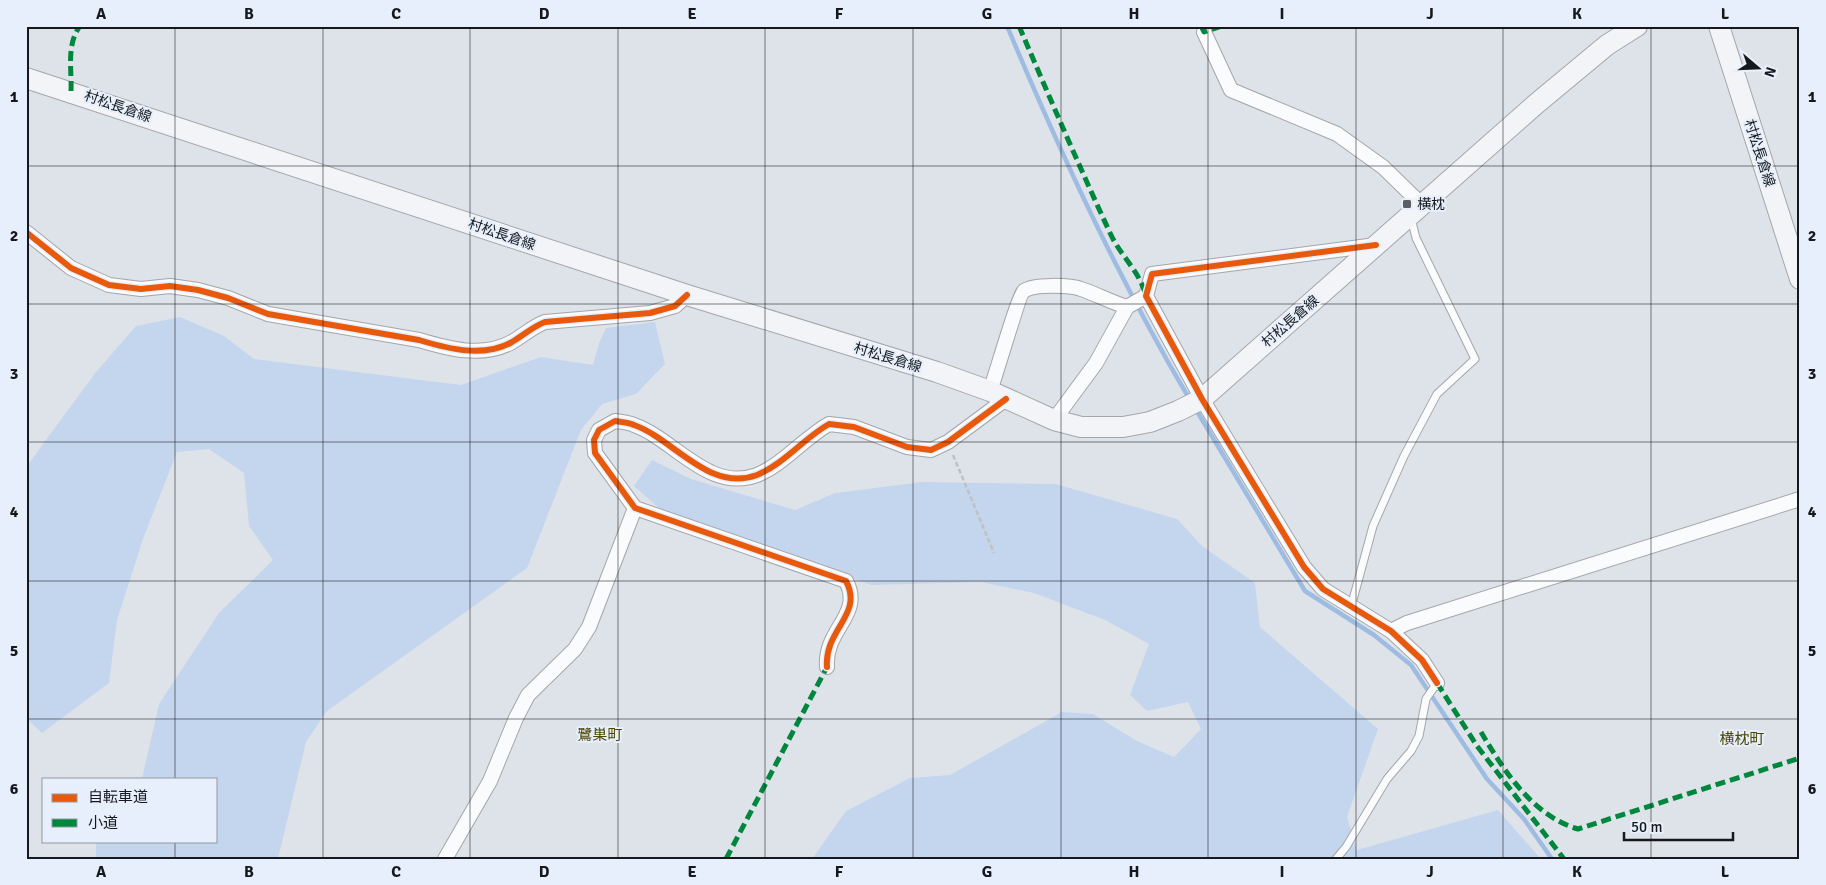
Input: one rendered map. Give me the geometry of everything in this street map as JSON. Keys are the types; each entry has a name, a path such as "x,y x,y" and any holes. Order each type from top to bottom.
{"main road":[{"name":"村松長倉線","path":"26,78 687,295 936,372 998,395 1054,420 1081,427 1123,427 1157,419 1202,399 1536,104 1607,45 1637,26"},
{"name":"村松長倉線","path":"1719,26 1800,279"}],"street":[{"path":"1204,32 1231,90 1337,134 1383,166 1416,211"},
{"path":"26,232 71,268 110,284 141,289 170,286 198,290 228,298 268,314 419,340 443,347 470,351 481,351 510,343 534,326 545,322 650,313 675,306 687,295"},
{"path":"1376,245 1152,274 1146,296 1202,399 1304,567 1323,589 1391,631 1422,660 1437,683"},
{"path":"827,667 828,645 833,634 846,617 852,599 846,581 635,508 595,453 594,440 599,430 615,421 634,425 704,469 731,478 744,478 770,469 829,424 854,427 918,450 931,450 948,442 998,395 1005,350 1018,299 1024,291 1032,287 1057,286 1080,288 1102,300 1127,307"},
{"path":"1054,420 1096,363 1127,307 1146,296"},
{"path":"1391,631 1406,623 1800,499"},
{"path":"445,859 490,780 516,718 528,696 575,649 589,627 635,508"}],"lane":[{"path":"1351,606 1373,526 1404,456 1437,394 1475,359 1416,238 1416,211"},
{"path":"1336,859 1346,847 1387,779 1412,751 1419,736 1426,699 1437,683"}],"path":[{"path":"948,442 994,552"}],"shaded area":[{"path":"180,317 224,336 254,359 461,385 541,357 593,365 599,343 606,328 655,322 665,364 636,394 602,404 581,430 527,568 327,711 306,742 278,859 96,859 96,842 218,842 218,778 142,778 159,704 219,613 273,560 249,526 244,473 209,449 177,452 143,539 117,620 109,683 42,733 26,718 26,467 96,372 136,326"},
{"path":"652,460 691,479 795,510 835,493 922,482 1056,484 1177,519 1202,546 1255,583 1260,627 1378,729 1347,817 1357,850 1498,810 1541,859 812,859 846,811 910,778 950,775 1062,712 1093,714 1137,741 1174,757 1201,729 1188,702 1147,711 1130,695 1149,644 1105,620 1034,593 981,582 871,585 660,509 634,486"}],"waterway":[{"path":"1007,26 1048,122 1092,216 1139,309 1190,400"},
{"path":"1195,408 1305,591 1374,635 1411,665 1487,779 1524,819 1552,859"}],"marked path":[{"path":"71,91 71,49 80,26"},
{"path":"1019,26 1111,235 1139,278 1145,293"},
{"path":"1201,26 1204,32 1222,26"},
{"path":"726,859 827,667"},
{"path":"1437,683 1477,746 1564,859"},
{"path":"1481,732 1521,790 1547,814 1562,823 1578,829 1800,758"}],"cycle path":[{"path":"26,232 71,268 109,285 141,289 170,286 198,290 228,298 268,314 419,340 454,349 478,351 501,347 545,322 650,313 675,306 687,295"},
{"path":"1376,245 1152,274 1146,296 1202,399 1304,567 1323,589 1391,631 1422,660 1437,683"},
{"path":"827,667 831,642 847,613 850,603 850,593 846,581 635,508 595,453 594,440 599,430 615,421 632,424 649,432 708,471 723,477 740,479 757,475 767,470 829,424 854,427 907,447 931,450 948,442 1006,399"}],"place":[{"name":"横枕","path":"1407,204"}],"district":[{"name":"鷺巣町","path":"600,735"},
{"name":"横枕町","path":"1742,739"}]}
